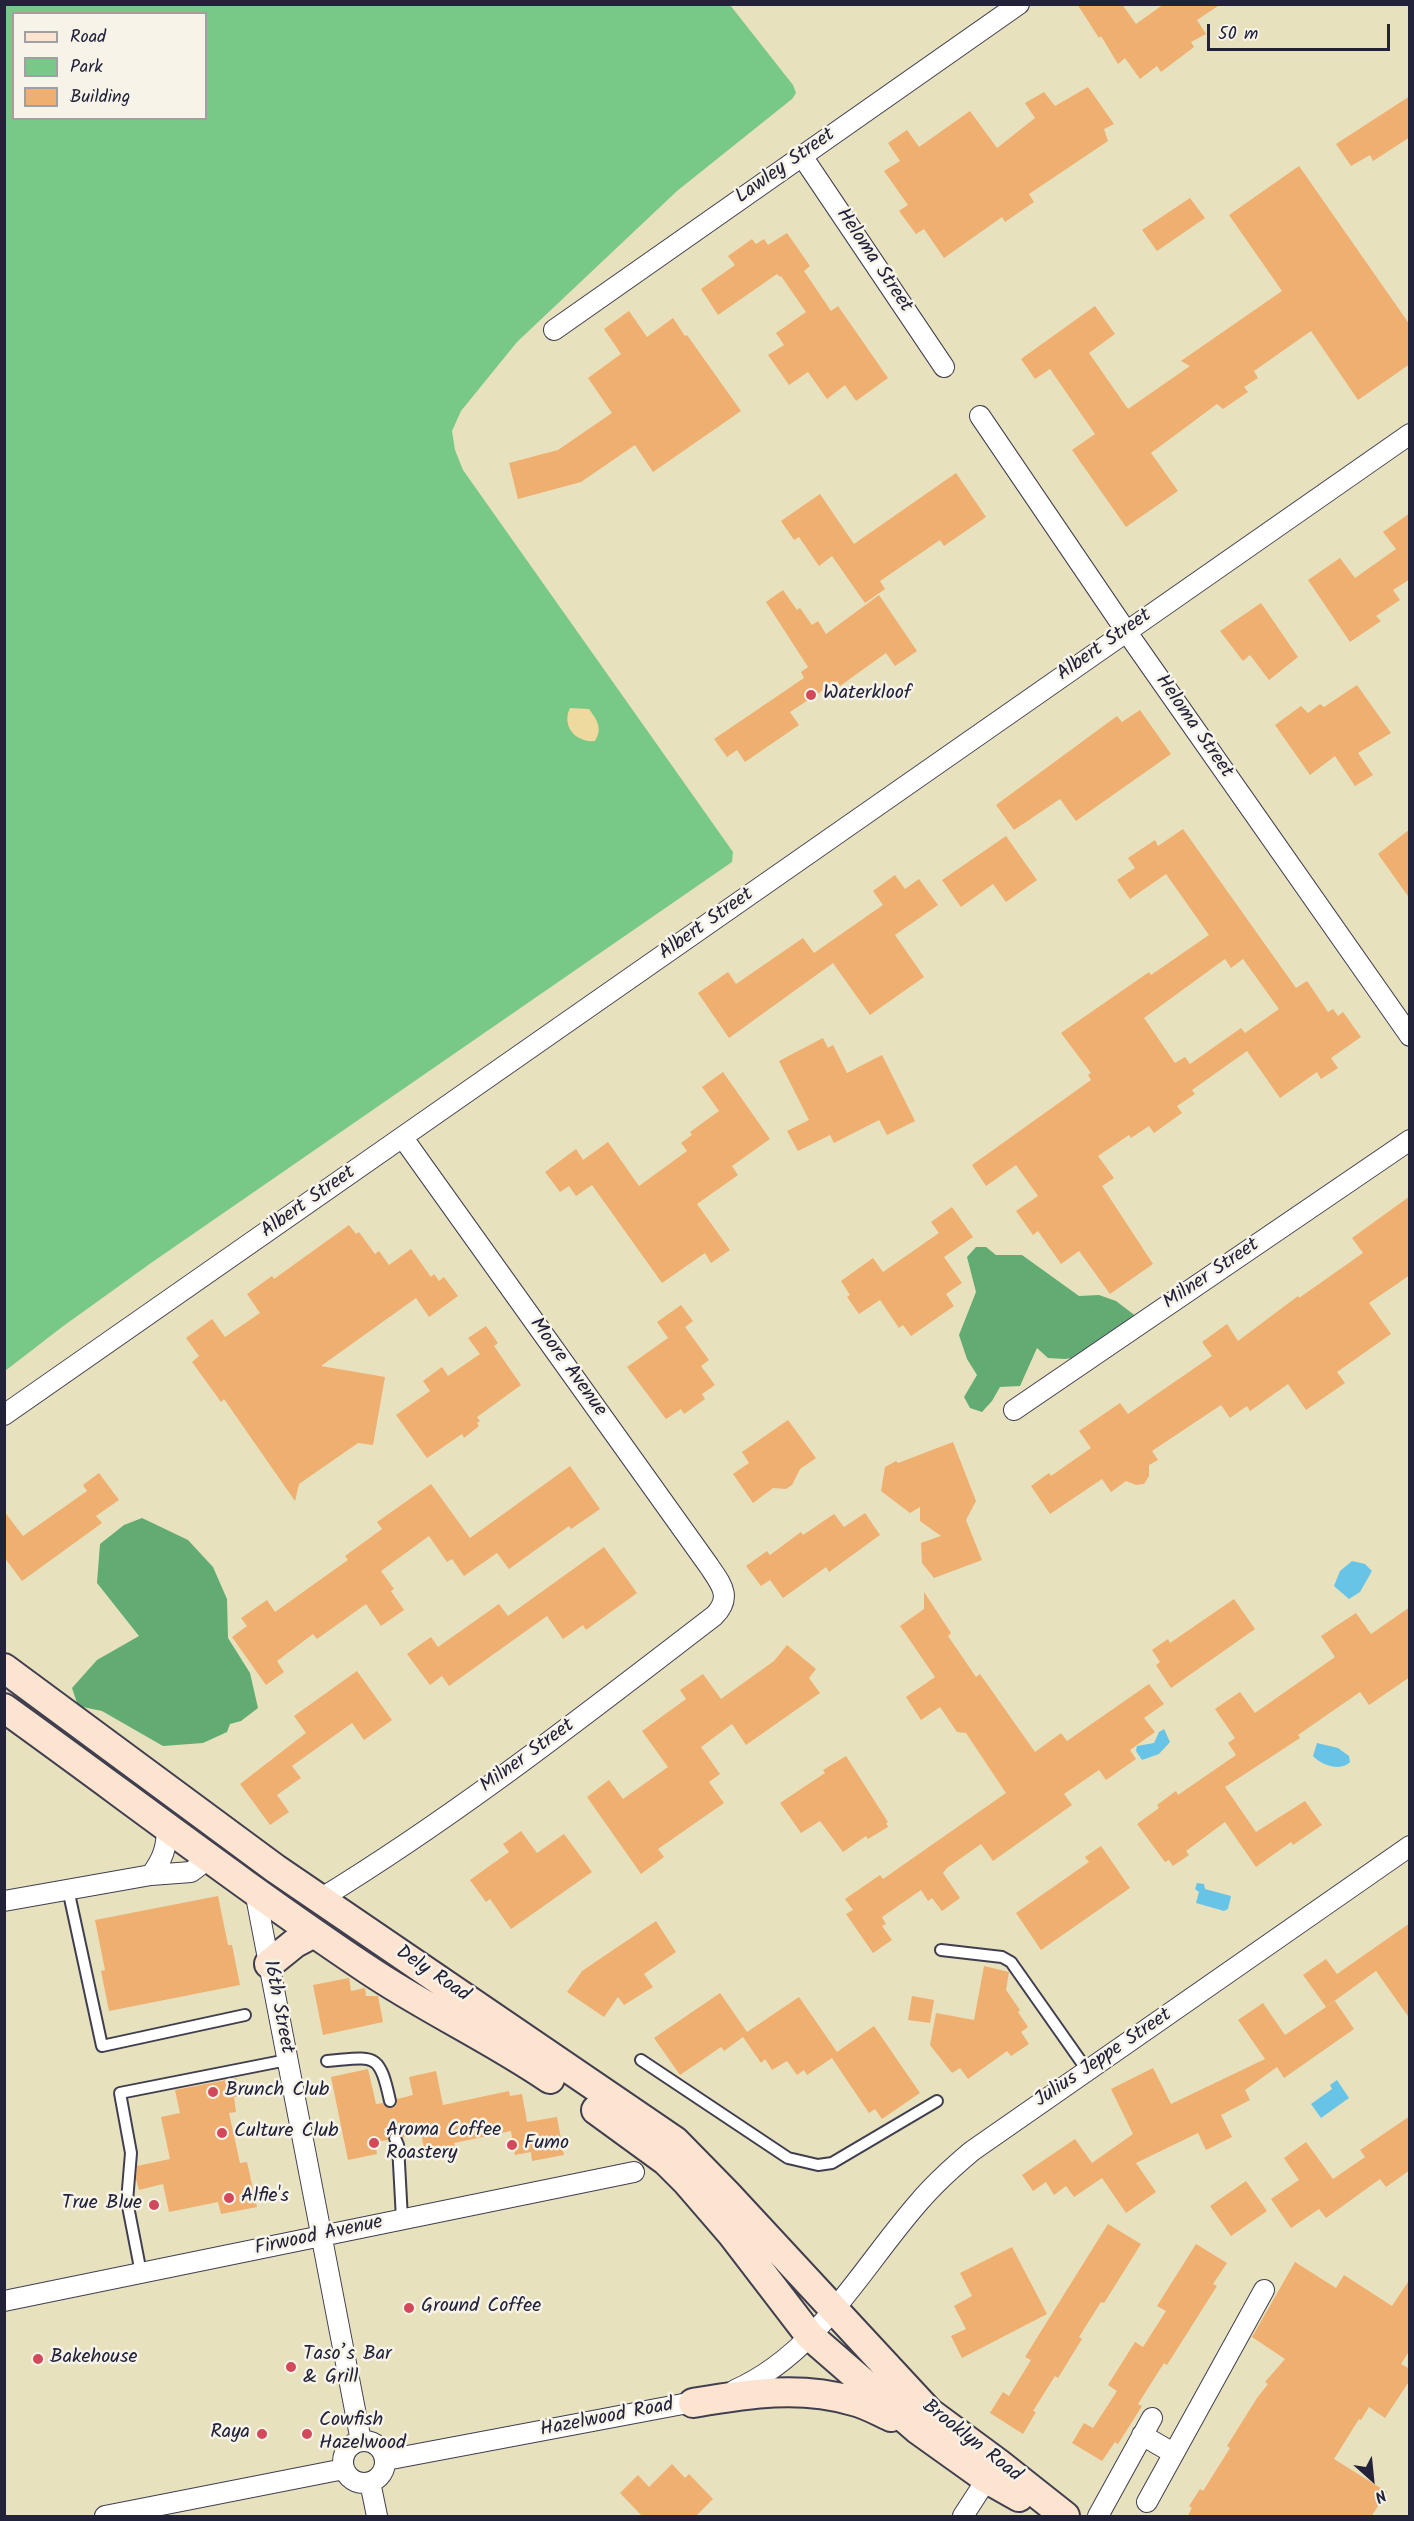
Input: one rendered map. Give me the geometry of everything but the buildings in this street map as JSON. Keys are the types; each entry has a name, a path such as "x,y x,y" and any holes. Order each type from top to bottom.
{"main road":[{"name":"Dely Road","path":"4,1668 276,1869 675,2141 834,2310"},
{"name":"Dely Road","path":"4,1708 369,1971 468,2031 525,2061 666,2161 707,2204 810,2336"},
{"path":"176,1794 244,1863 255,1891"},
{"path":"269,1964 296,1943 314,1933"},
{"name":"Brooklyn Road","path":"834,2310 929,2412 992,2471 1057,2517"},
{"name":"Brooklyn Road","path":"810,2336 917,2429 992,2471 1065,2517"},
{"path":"693,2403 779,2391 828,2394 856,2401 917,2429"}],"street":[{"name":"Lawley Street","path":"554,330 1019,4"},
{"name":"Heloma Street","path":"802,156 944,367"},
{"name":"Heloma Street","path":"980,416 1126,631 1410,1036"},
{"name":"Albert Street","path":"4,1415 1410,434"},
{"name":"Moore Avenue","path":"403,1138 709,1566 722,1586 724,1600"},
{"name":"Milner Street","path":"1014,1410 1410,1140"},
{"name":"Milner Street","path":"320,1899 396,1850 538,1752 714,1616 722,1608 724,1600"},
{"path":"151,1875 164,1853 167,1827"},
{"name":"Julius Jeppe Street","path":"810,2336 834,2310 917,2203 946,2173 972,2151 1410,1846"},
{"path":"4,1901 151,1875 191,1872 199,1866 204,1853"},
{"name":"16th Street","path":"255,1891 362,2441"},
{"name":"Firwood Avenue","path":"4,2301 634,2172"},
{"path":"1147,2502 1264,2289"},
{"name":"Hazelwood Road","path":"386,2460 693,2403 731,2392 758,2379 781,2363 810,2336"},
{"path":"1098,2517 1152,2418"},
{"path":"1142,2435 1173,2453"},
{"path":"362,2441 374,2443 380,2447 386,2460 382,2474 370,2482 356,2481 344,2469 346,2452 355,2443 362,2441"},
{"path":"105,2517 344,2469"},
{"path":"963,2517 992,2471"},
{"path":"370,2482 377,2517"}],"lane":[{"path":"68,1889 102,2046 245,2015"},
{"path":"941,1950 1002,1957 1011,1962 1087,2070"},
{"path":"327,2061 367,2058 377,2062 384,2072 390,2101"},
{"path":"141,2273 127,2201 131,2152 120,2093 287,2060"},
{"path":"641,2060 788,2158 818,2165 832,2163 937,2100"},
{"path":"395,2138 398,2145 402,2219"}],"green space":[{"path":"5,5 730,5 793,85 796,93 792,99 677,191 517,342 461,411 452,431 455,450 463,470 733,852 732,862 151,1263 5,1371"},
{"path":"976,1247 986,1247 996,1255 1022,1255 1079,1296 1099,1295 1116,1301 1137,1317 1110,1353 1065,1359 1048,1358 1037,1348 1020,1386 1000,1387 982,1412 970,1408 964,1397 977,1375 967,1359 959,1335 976,1292 967,1257"},
{"path":"142,1518 188,1540 213,1567 227,1599 228,1638 250,1673 258,1708 241,1721 230,1724 227,1732 203,1743 163,1746 102,1711 78,1706 72,1688 97,1660 139,1636 97,1583 100,1544 124,1525"}],"sand":[{"path":"570,708 589,709 599,728 595,741 582,739 572,732 567,721"}],"water":[{"path":"1352,1561 1365,1564 1372,1571 1360,1592 1349,1599 1334,1586 1340,1571"},
{"path":"1164,1729 1170,1742 1159,1754 1142,1760 1136,1751 1137,1746 1154,1743 1159,1732"},
{"path":"1317,1743 1338,1748 1349,1756 1350,1762 1342,1767 1336,1767 1321,1762 1313,1756"},
{"path":"1197,1883 1204,1884 1205,1889 1231,1896 1228,1909 1224,1911 1196,1903 1199,1892 1195,1889"},
{"path":"1337,2080 1349,2098 1321,2118 1311,2104 1332,2089 1330,2085"}],"place":[{"name":"Waterkloof","path":"811,695"},
{"name":"Brunch Club","path":"213,2092"},
{"name":"Culture Club","path":"222,2133"},
{"name":"Aroma Coffee Roastery","path":"374,2143"},
{"name":"Fumo","path":"512,2145"},
{"name":"Alfie's","path":"229,2198"},
{"name":"True Blue","path":"154,2205"},
{"name":"Ground Coffee","path":"409,2308"},
{"name":"Bakehouse","path":"38,2359"},
{"name":"Taso’s Bar & Grill","path":"291,2367"},
{"name":"Raya","path":"262,2434"},
{"name":"Cowfish Hazelwood","path":"307,2434"}]}
